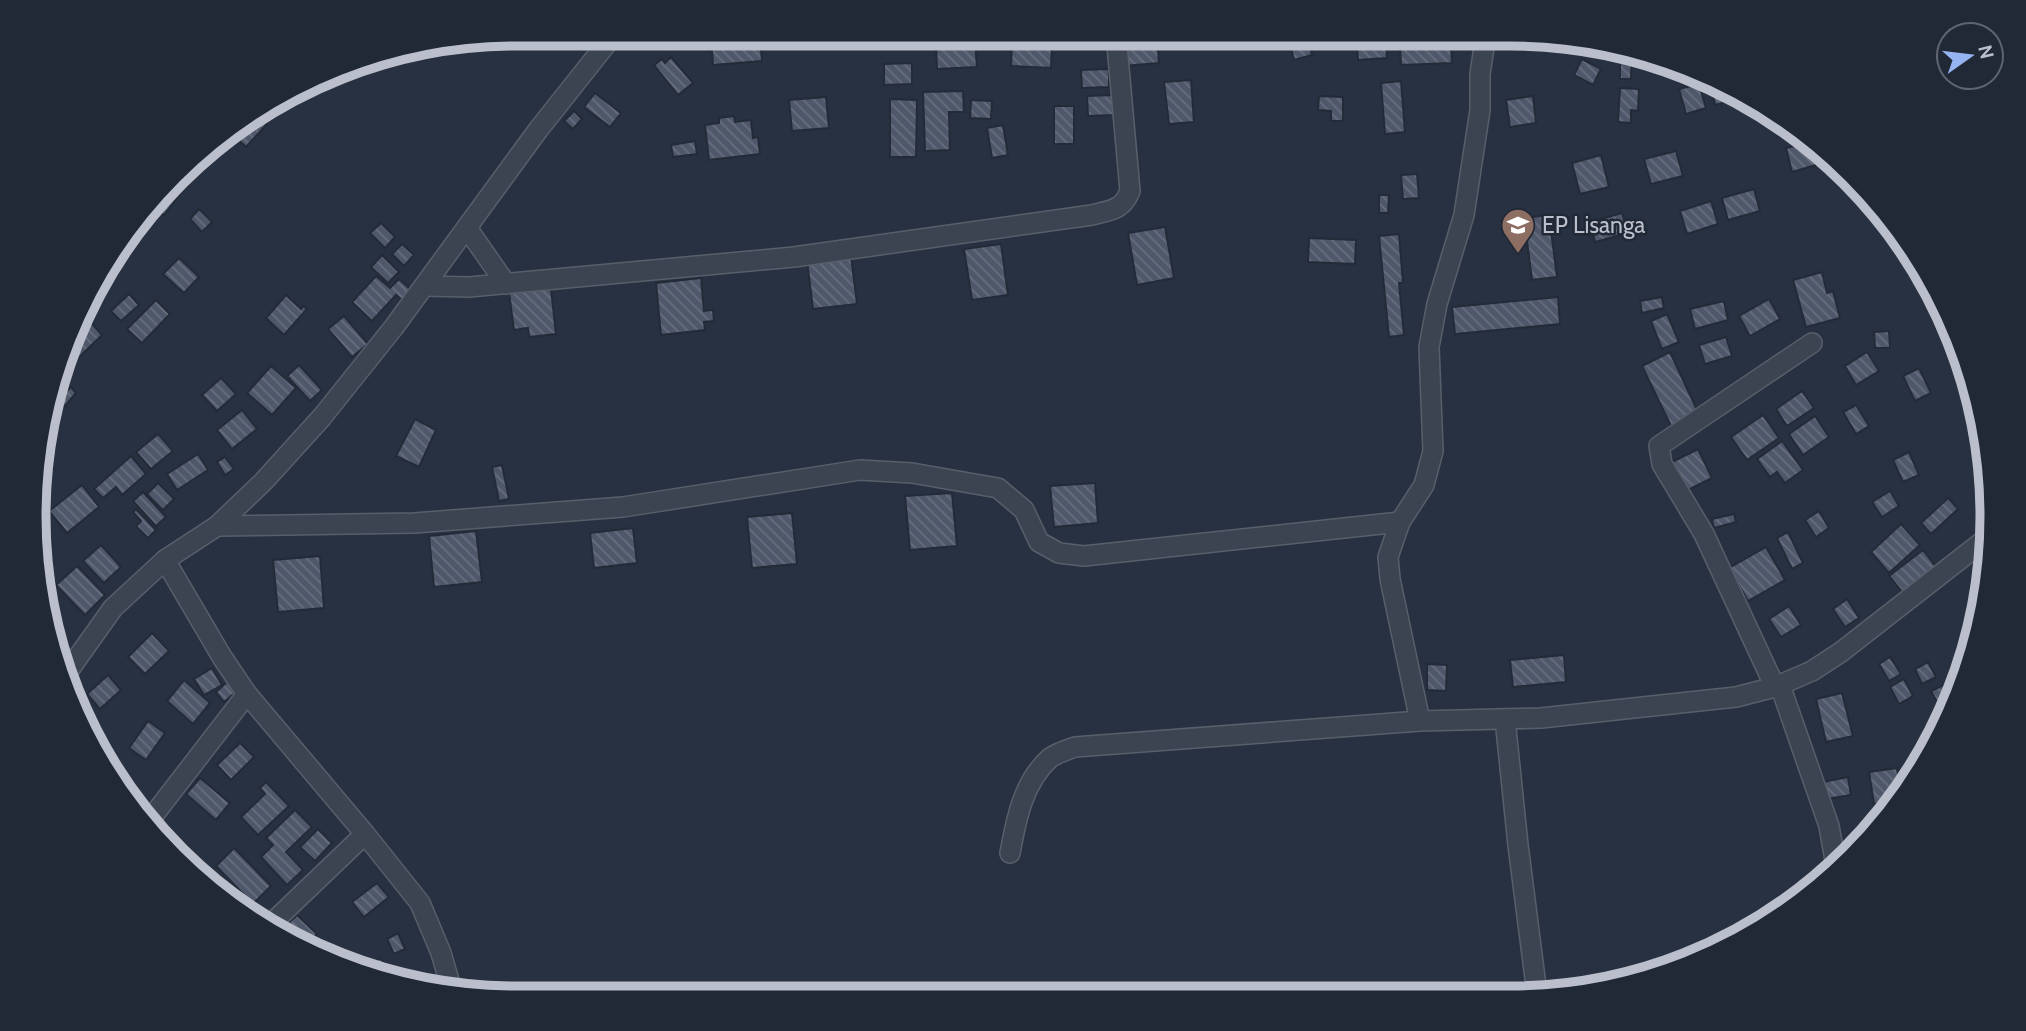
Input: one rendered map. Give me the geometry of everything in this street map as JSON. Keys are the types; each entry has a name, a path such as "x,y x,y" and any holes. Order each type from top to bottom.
{"street":[{"path":"70,668 113,608 165,560 217,526 264,481 323,417 425,286 538,130 605,46"},
{"path":"425,286 469,287 794,257 1092,215 1120,207 1126,202 1130,191 1117,46"},
{"path":"1420,721 1390,579 1388,557 1401,522 1424,485 1433,451 1429,347 1437,304 1464,215 1479,110 1484,46"},
{"path":"467,228 506,284"},
{"path":"1812,343 1659,446 1661,464 1704,534 1777,686 1829,826 1834,856"},
{"path":"217,526 414,523 623,507 860,470 912,472 998,488 1024,510 1040,542 1059,553 1084,556 1401,522"},
{"path":"1010,853 1017,815 1035,775 1052,757 1075,747 1420,721 1541,718 1736,696 1777,686 1812,671 1841,652 1979,544"},
{"path":"165,560 247,694 365,834 419,903 441,953 449,980"},
{"path":"154,815 247,694"},
{"path":"1505,719 1536,984"},
{"path":"275,920 365,834"}],"building":[{"path":"706,46 766,46 766,50 761,50 762,61 713,65 712,51 707,51"},
{"path":"936,46 975,46 977,67 937,69"},
{"path":"1012,46 1052,46 1051,68 1011,66"},
{"path":"1121,46 1158,46 1159,63 1123,66"},
{"path":"1249,46 1273,46 1273,47"},
{"path":"1290,46 1310,46 1312,55 1294,60"},
{"path":"1357,46 1386,46 1387,58 1358,60"},
{"path":"1451,46 1452,63 1401,65 1400,47"},
{"path":"671,57 693,83 678,95 654,65 662,59 665,63"},
{"path":"1582,59 1601,69 1593,85 1574,75"},
{"path":"1620,59 1632,62 1631,79 1620,79"},
{"path":"912,63 912,84 884,85 884,64"},
{"path":"1109,69 1109,87 1082,88 1081,70"},
{"path":"1191,80 1194,122 1169,124 1164,82"},
{"path":"1401,81 1405,132 1385,134 1381,83"},
{"path":"1699,85 1706,108 1686,114 1679,89"},
{"path":"1620,88 1639,89 1638,111 1631,110 1631,123 1618,122"},
{"path":"963,91 964,112 949,112 950,150 925,151 923,92"},
{"path":"1712,91 1732,101 1715,105"},
{"path":"595,93 621,113 610,127 584,107"},
{"path":"1114,95 1115,115 1088,116 1087,96"},
{"path":"1319,96 1343,97 1343,121 1331,121 1331,111 1318,110"},
{"path":"1533,96 1536,123 1510,127 1506,100"},
{"path":"826,97 829,128 792,131 789,100"},
{"path":"890,99 917,100 916,157 890,157"},
{"path":"971,100 992,101 991,119 970,118"},
{"path":"1054,106 1074,106 1074,144 1054,144"},
{"path":"574,111 582,119 573,129 564,121"},
{"path":"734,116 735,122 751,120 753,138 758,137 760,154 709,160 705,125 719,123 719,118"},
{"path":"262,119 267,124 246,147 236,138"},
{"path":"1003,125 1008,155 992,158 987,128"},
{"path":"695,141 697,154 673,157 671,145"},
{"path":"1799,145 1814,157 1816,165 1792,172 1786,148"},
{"path":"1676,151 1683,176 1651,184 1644,159"},
{"path":"1601,155 1609,187 1580,194 1572,163"},
{"path":"1417,174 1419,198 1403,199 1401,175"},
{"path":"1754,189 1760,211 1728,220 1722,198"},
{"path":"177,190 181,193 164,215 158,211"},
{"path":"1379,195 1389,195 1388,213 1379,213"},
{"path":"1711,201 1718,224 1687,234 1680,211"},
{"path":"199,209 212,222 202,232 190,219"},
{"path":"1622,213 1628,233 1595,242 1590,222"},
{"path":"1549,215 1557,277 1532,280 1524,218"},
{"path":"381,223 395,237 385,248 370,233"},
{"path":"1165,227 1174,278 1137,285 1128,233"},
{"path":"1399,234 1403,283 1399,283 1404,335 1389,337 1379,236"},
{"path":"1309,238 1356,240 1355,264 1308,262"},
{"path":"402,244 414,255 404,266 392,254"},
{"path":"1001,244 1008,295 972,300 964,249"},
{"path":"382,255 399,272 388,283 371,267"},
{"path":"851,256 857,304 813,309 807,261"},
{"path":"179,258 199,277 184,293 163,274"},
{"path":"1822,272 1827,293 1833,291 1840,318 1806,327 1793,280"},
{"path":"376,276 390,288 399,279 411,290 402,300 396,295 372,321 352,302"},
{"path":"701,278 704,311 713,310 714,321 704,322 705,330 661,335 656,283"},
{"path":"551,289 556,334 529,337 528,328 514,330 509,293"},
{"path":"129,294 139,305 121,321 111,311"},
{"path":"286,295 301,309 303,306 307,309 284,335 266,318"},
{"path":"1558,297 1560,324 1455,334 1452,307"},
{"path":"1662,297 1664,308 1642,313 1640,301"},
{"path":"1769,299 1780,319 1750,336 1739,316"},
{"path":"156,300 170,314 142,343 127,329"},
{"path":"1724,301 1728,320 1695,329 1690,309"},
{"path":"1667,314 1679,342 1662,349 1651,321"},
{"path":"344,316 368,344 352,357 328,329"},
{"path":"89,320 102,335 71,363"},
{"path":"1889,331 1890,348 1875,348 1874,332"},
{"path":"1726,337 1732,356 1705,364 1699,345"},
{"path":"1670,352 1698,412 1671,426 1642,366"},
{"path":"1867,352 1879,371 1856,385 1845,366"},
{"path":"299,365 322,390 310,401 287,376"},
{"path":"271,366 296,388 272,415 247,393"},
{"path":"1919,368 1931,393 1915,401 1903,376"},
{"path":"221,378 236,394 217,411 202,395"},
{"path":"71,387 76,393 64,407 60,403 62,396"},
{"path":"1802,391 1814,408 1787,426 1776,409"},
{"path":"1856,405 1869,426 1856,434 1843,412"},
{"path":"242,410 257,429 232,449 217,430"},
{"path":"1763,415 1779,438 1747,460 1731,437"},
{"path":"1815,416 1829,437 1803,455 1789,434"},
{"path":"415,419 436,430 419,467 396,456"},
{"path":"158,434 173,451 151,469 136,452"},
{"path":"1782,441 1803,470 1785,483 1777,472 1770,477 1757,459"},
{"path":"1698,449 1712,478 1686,491 1672,462"},
{"path":"1909,452 1919,475 1903,482 1893,460"},
{"path":"198,454 208,470 177,490 167,474"},
{"path":"131,456 146,474 122,495 116,487 103,498 94,489"},
{"path":"225,457 234,469 225,475 217,462"},
{"path":"502,465 509,499 499,501 492,467"},
{"path":"158,483 174,499 163,510 147,494"},
{"path":"1095,483 1098,523 1054,527 1050,486"},
{"path":"82,485 99,507 67,533 49,511"},
{"path":"1890,491 1899,506 1882,517 1872,502"},
{"path":"143,492 166,517 156,526 133,501"},
{"path":"952,493 957,546 910,550 905,496"},
{"path":"1948,498 1958,509 1931,534 1921,523"},
{"path":"136,509 156,530 148,538 136,526 141,521 133,512"},
{"path":"1819,511 1829,528 1816,537 1805,520"},
{"path":"792,513 797,564 752,568 747,517"},
{"path":"1734,514 1736,522 1714,528 1712,519"},
{"path":"1901,524 1920,545 1889,573 1871,552"},
{"path":"633,528 637,563 594,568 590,533"},
{"path":"476,531 482,582 434,587 429,536"},
{"path":"1788,532 1803,563 1792,569 1777,538"},
{"path":"47,537 53,544 47,549"},
{"path":"101,545 121,567 104,583 83,561"},
{"path":"1766,547 1785,580 1748,601 1729,568"},
{"path":"1923,550 1936,567 1902,592 1889,576"},
{"path":"320,556 324,608 278,612 273,560"},
{"path":"77,566 105,595 85,615 56,585"},
{"path":"1847,599 1859,618 1845,627 1833,609"},
{"path":"1789,606 1801,625 1781,637 1769,619"},
{"path":"152,633 169,651 145,674 128,657"},
{"path":"1564,655 1566,682 1513,687 1510,660"},
{"path":"1890,657 1901,674 1889,681 1879,664"},
{"path":"1928,662 1936,677 1922,684 1915,669"},
{"path":"1427,664 1447,665 1446,691 1427,690"},
{"path":"212,668 222,685 204,695 194,679"},
{"path":"108,675 121,690 100,709 87,694"},
{"path":"1904,679 1913,696 1899,704 1890,687"},
{"path":"184,680 210,703 193,724 167,701"},
{"path":"227,682 236,692 224,702 216,692"},
{"path":"1950,682 1940,707 1931,691"},
{"path":"1842,693 1853,736 1826,742 1816,699"},
{"path":"148,721 165,733 146,760 129,748"},
{"path":"240,743 254,757 231,780 217,765"},
{"path":"1897,768 1899,780 1882,803 1874,804 1869,772"},
{"path":"1848,777 1851,795 1826,799 1823,782"},
{"path":"200,778 230,803 216,820 186,794"},
{"path":"266,782 289,806 258,835 241,817 265,794 260,788"},
{"path":"295,810 312,827 286,852 303,870 287,885 261,857 273,845 266,838"},
{"path":"318,829 332,843 315,861 300,847"},
{"path":"234,848 271,886 253,904 216,866"},
{"path":"377,883 389,897 364,917 352,902"},
{"path":"297,915 317,934 312,939 286,926"},
{"path":"398,933 405,949 394,954 387,939"},
{"path":"380,958 388,968 373,964"}],"place":[{"name":"EP Lisanga","path":"1518,255"}]}
